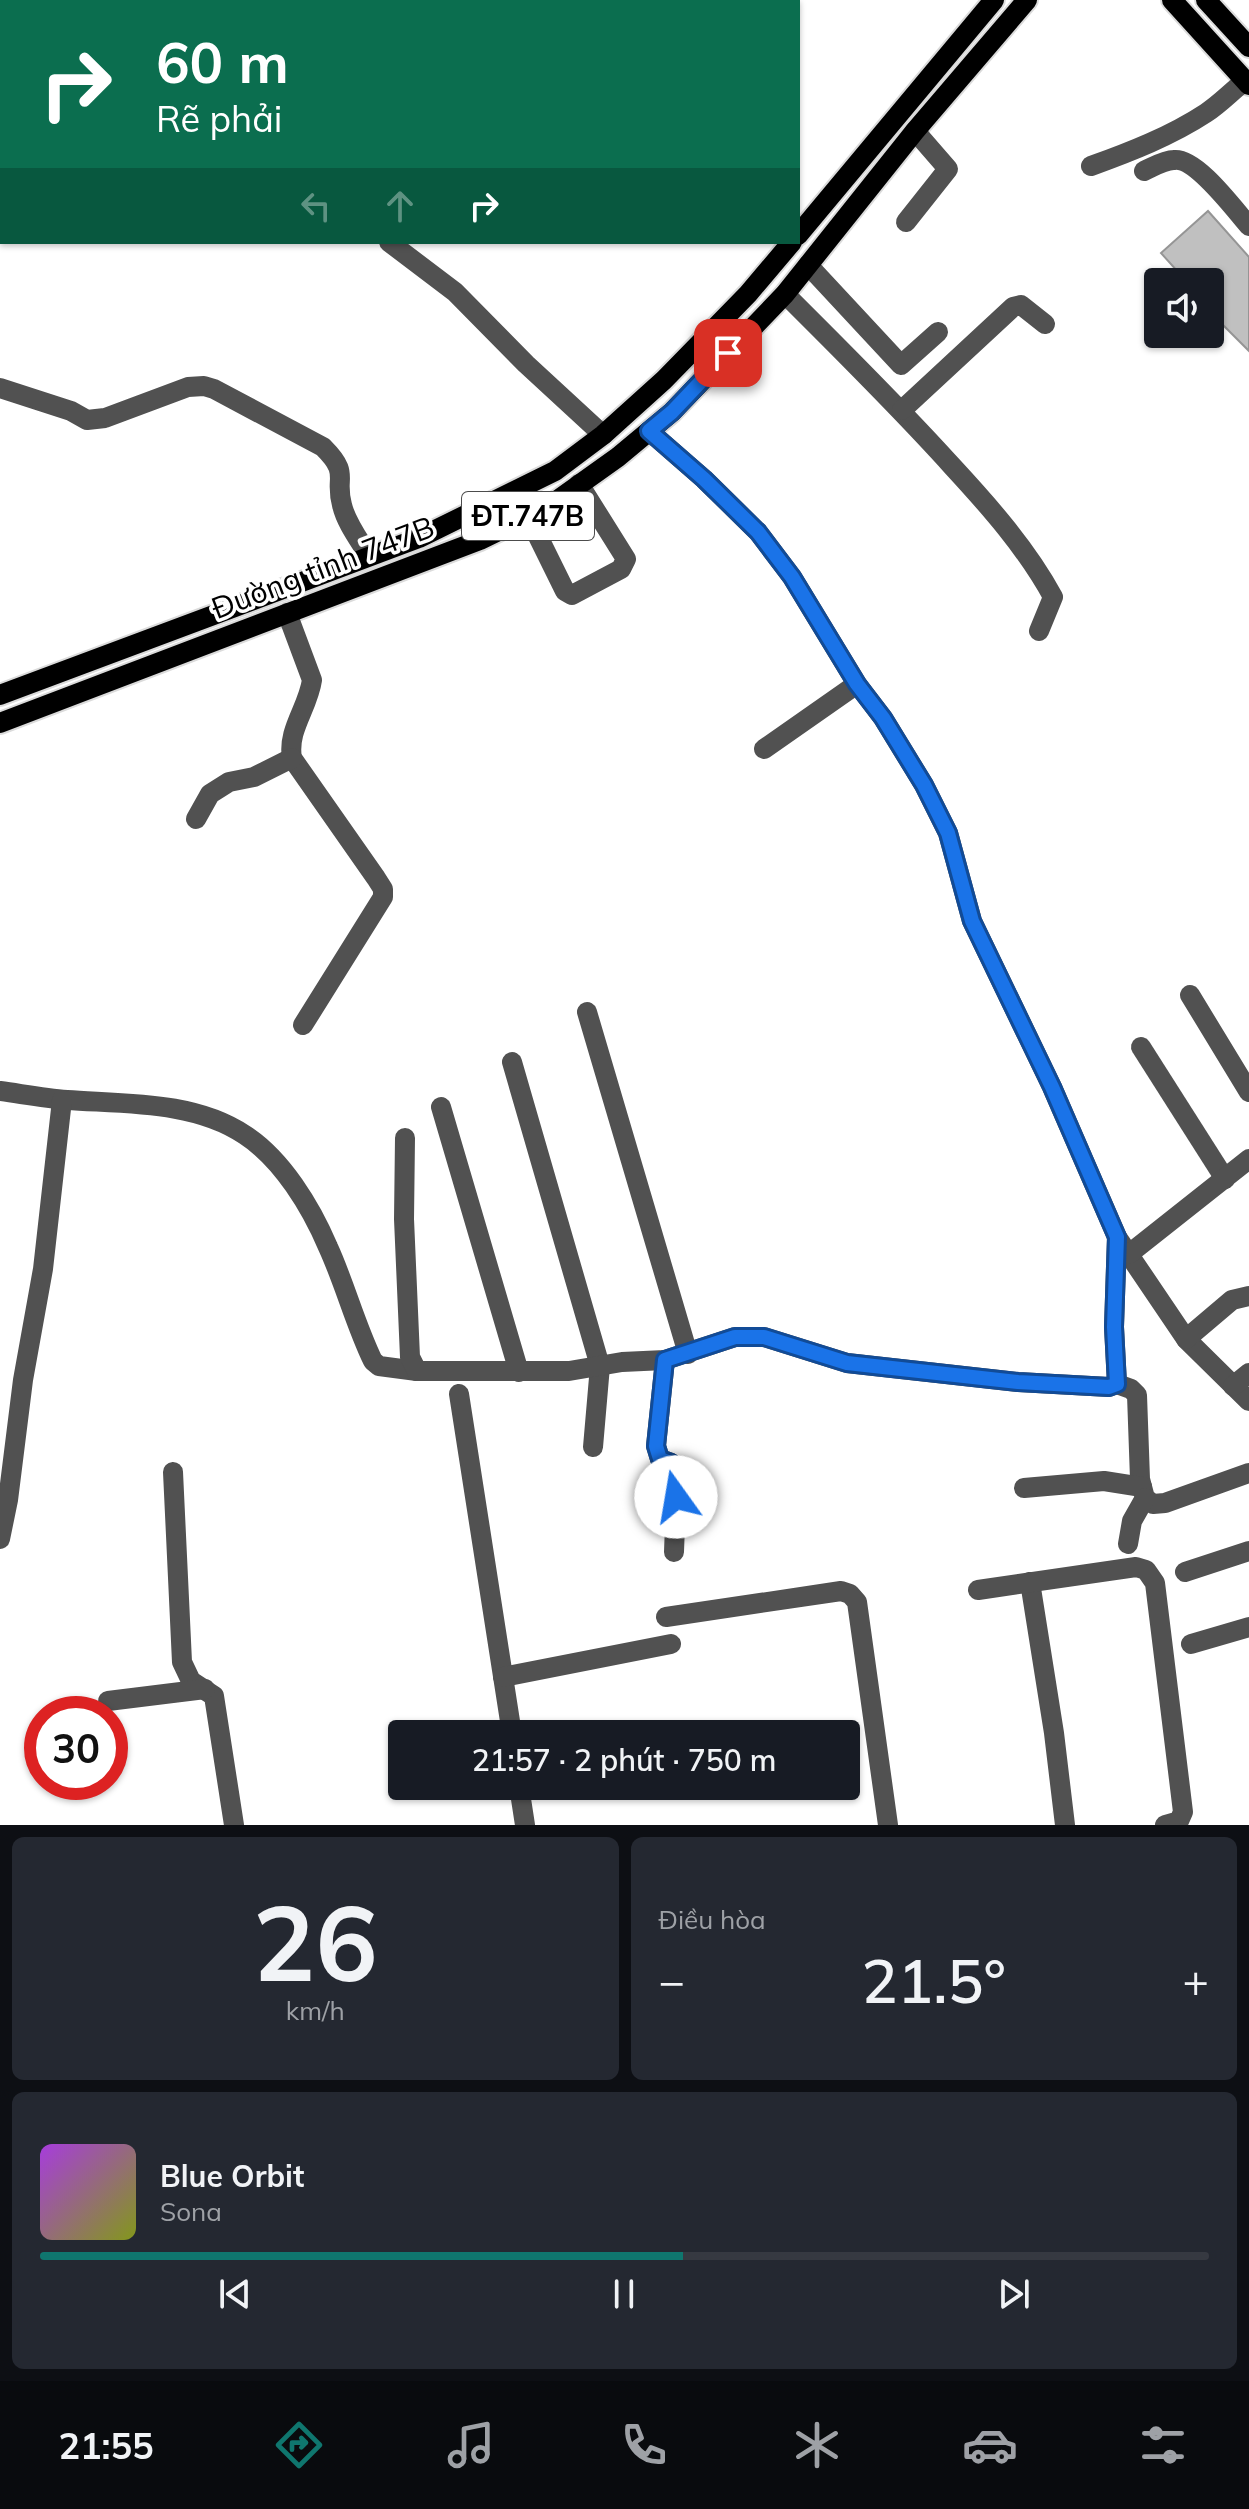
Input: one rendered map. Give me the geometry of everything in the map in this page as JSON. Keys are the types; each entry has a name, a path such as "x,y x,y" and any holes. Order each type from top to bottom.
{"main road":[{"name":"Đường tỉnh 747B","path":"800,230 994,0"},
{"name":"Đường tỉnh 747B","path":"0,723 480,540 548,507 672,412 785,294 915,131 1027,0"},
{"path":"1172,0 1247,83"},
{"path":"1206,0 1249,47"},
{"name":"Đường tỉnh 747B","path":"0,695 419,538 542,477 603,435 685,359 748,294 788,244"},
{"path":"93,661 102,685"}],"street":[{"path":"1091,166 1190,122 1247,83"},
{"path":"906,222 948,169 915,131"},
{"path":"1144,171 1172,159 1184,160 1197,169 1249,226"},
{"path":"392,244 455,292 526,364 603,435"},
{"path":"808,265 901,365 938,332"},
{"path":"785,294 902,410 990,507 1053,597 1039,631"},
{"path":"902,410 1013,307 1021,305 1045,324"},
{"path":"0,388 71,411 87,420 105,418 188,387 214,389 323,447 336,460 341,469 341,504 369,556"},
{"path":"649,431 758,532 792,577 857,684 883,718 924,785 948,833 972,921 1052,1087 1123,1246 1186,1339 1241,1380 1249,1401"},
{"path":"528,516 565,591 572,595 621,569 626,559 579,484"},
{"path":"287,613 312,680 311,690 289,743 292,758 383,889 383,897 303,1025"},
{"path":"764,749 857,684"},
{"path":"196,819 210,794 229,782 254,777 292,758"},
{"path":"1190,995 1249,1092"},
{"path":"587,1012 688,1354"},
{"path":"1141,1047 1225,1179"},
{"path":"512,1062 600,1366 593,1447"},
{"path":"0,1091 62,1100 178,1109 212,1119 245,1135 274,1161 302,1200 328,1246 373,1361 379,1366 417,1371 569,1371 622,1362 665,1360 735,1337 764,1337 847,1363 1018,1382 1109,1387 1117,1384 1131,1389 1137,1395 1143,1492 1132,1521 1128,1544"},
{"path":"0,1539 43,1269 62,1100"},
{"path":"441,1107 519,1372"},
{"path":"405,1138 404,1219 410,1357 417,1371"},
{"path":"1123,1246 1225,1179 1249,1159"},
{"path":"1117,1384 1114,1327 1123,1246"},
{"path":"1186,1339 1232,1300 1249,1296"},
{"path":"665,1360 656,1446 660,1459 671,1463 677,1470 674,1552"},
{"path":"459,1394 510,1720"},
{"path":"173,1472 182,1662 191,1681 214,1696 234,1825"},
{"path":"1024,1488 1104,1481 1143,1492 1153,1504 1165,1503 1249,1473"},
{"path":"1185,1572 1249,1551"},
{"path":"978,1590 1136,1567 1146,1570 1153,1579 1183,1812 1179,1821 1165,1825"},
{"path":"1030,1582 1065,1825"},
{"path":"666,1617 841,1591 850,1594 857,1602 888,1825"},
{"path":"1191,1644 1249,1627"},
{"path":"503,1677 671,1644"},
{"path":"128,1699 205,1689"},
{"path":"521,1800 525,1825"}],"building":[{"path":"1208,211 1249,257 1249,351 1224,326 1224,268 1174,268 1161,253"}],"route":[{"path":"676,1497 677,1470 671,1463 660,1459 656,1446 665,1360 698,1352 735,1337 764,1337 847,1363 1018,1382 1109,1387 1117,1384 1114,1327 1117,1237 1052,1087 972,921 948,833 924,785 883,718 857,684 792,577 758,532 649,431 672,412 728,353"}]}
